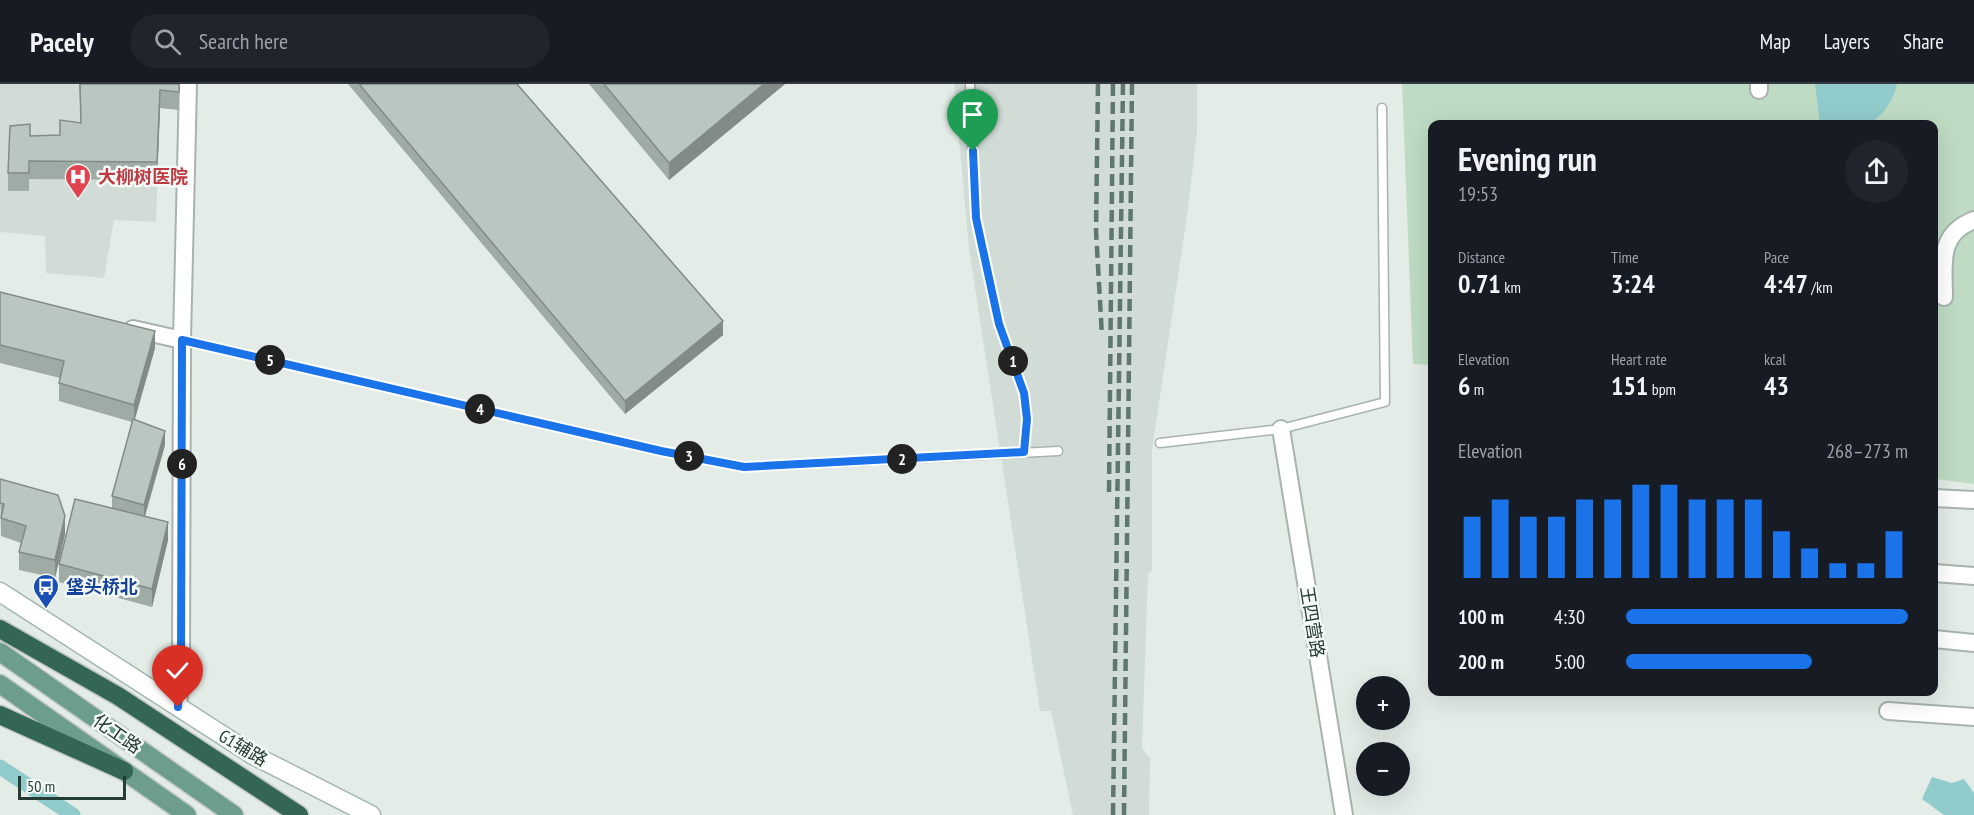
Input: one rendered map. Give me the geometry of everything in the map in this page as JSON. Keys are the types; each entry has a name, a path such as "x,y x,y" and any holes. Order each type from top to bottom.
{"highway":[{"path":"0,629 117,696 299,815"},
{"path":"0,715 124,771"}],"main road":[{"name":"G1辅路","path":"0,592 253,755 371,815"},
{"name":"化工路","path":"0,652 234,815"},
{"name":"化工路","path":"0,684 187,815"}],"street":[{"path":"178,707 181,664 182,340 188,84"},
{"path":"1944,297 1944,266 1949,237 1959,227 1974,220"},
{"path":"114,324 182,340"},
{"name":"王四营路","path":"1281,429 1344,815"},
{"path":"1938,498 1974,501"},
{"path":"1938,573 1974,576"},
{"path":"1938,639 1974,643"},
{"path":"1888,711 1974,717"}],"lane":[{"path":"970,84 976,218 999,324 1024,393 1027,419 1024,452"},
{"path":"1160,443 1281,429 1385,402 1382,108"},
{"path":"182,340 661,451 744,467 1058,451"}],"shaded area":[{"name":"大柳树医院","path":"0,84 161,84 156,222 114,220 104,278 46,273 45,236 0,232"},
{"path":"954,84 1197,84 1197,131 1188,209 1152,450 1152,571 1148,574 1142,748 1150,759 1149,815 1073,815 1051,711 1040,711 969,249"}],"green space":[{"path":"1402,84 1974,84 1974,484 1938,479 1938,120 1428,120 1428,365 1413,364"}],"water":[{"path":"1815,84 1897,84 1890,102 1874,120 1820,120"},
{"path":"1932,777 1952,783 1964,779 1974,793 1974,815 1944,815 1922,799"}],"building":[{"path":"80,84 179,84 179,92 160,90 157,162 29,161 29,173 8,173 10,126 30,124 30,136 60,135 60,120 81,123"},
{"path":"359,84 517,84 723,321 625,401"},
{"path":"604,84 764,84 669,163"},
{"path":"0,292 155,331 134,405 59,383 64,361 0,345"},
{"path":"133,419 165,431 144,505 112,496"},
{"path":"0,479 58,495 65,516 55,560 19,552 26,526 1,518 4,504 0,503"},
{"path":"75,499 168,522 152,589 59,564"}],"waterway":[{"path":"0,767 73,815"}],"railway":[{"path":"1098,84 1096,231 1102,336"},
{"path":"1109,492 1113,84"},
{"path":"1113,815 1123,84"},
{"path":"1124,815 1132,84"}],"place":[{"name":"大柳树医院","path":"78,200"},
{"name":"垡头桥北","path":"46,610"}],"route":[{"path":"178,707 181,664 182,340 661,451 744,467 1024,452 1027,419 1024,393 999,324 976,218 973,151"}]}
